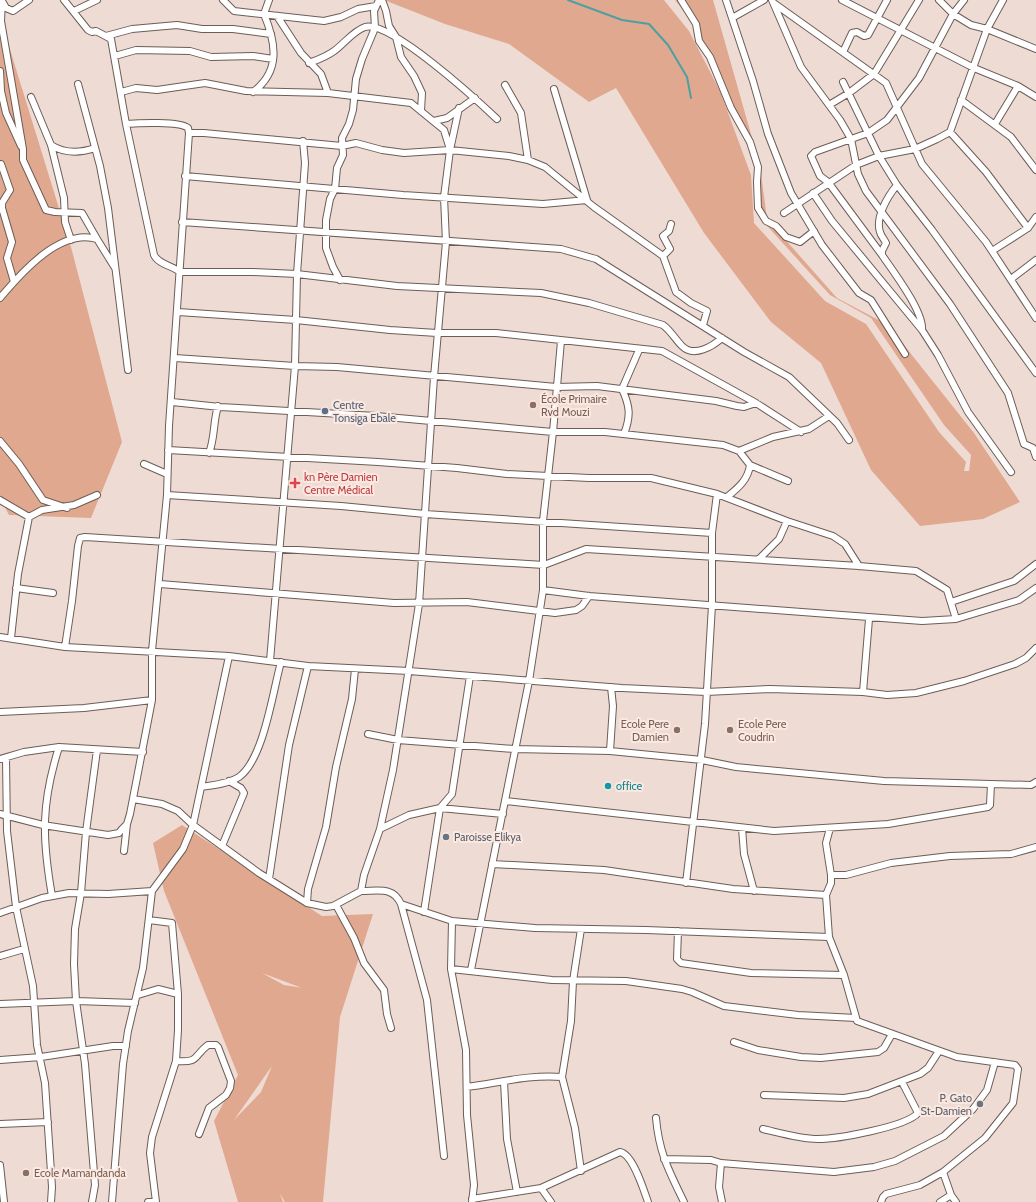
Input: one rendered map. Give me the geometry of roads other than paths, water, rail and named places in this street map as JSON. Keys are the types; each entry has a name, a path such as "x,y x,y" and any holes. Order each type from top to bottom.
{"street":[{"path":"2,0 6,8 13,11 28,0"},
{"path":"2,0 0,21 23,149 23,160 44,208 49,212 82,213 117,272"},
{"path":"64,0 90,32 96,31 111,39 126,124 154,255 161,262 171,265 180,272 253,272 297,274 340,280 441,288 541,293 589,303 663,325 669,329 681,345 689,349 706,349 722,338"},
{"path":"74,12 97,0"},
{"path":"223,0 234,10 328,21 378,3"},
{"path":"253,92 266,80 270,72 273,59 271,34 264,14 269,0"},
{"path":"382,0 389,26 396,37 401,57 414,76 422,93 421,111"},
{"path":"681,0 696,24 699,41 710,57 731,108 750,142 758,167 757,205 762,216 766,221 776,226 788,239 800,242 814,232"},
{"path":"726,0 768,134 797,204 814,232 859,293 871,300 905,354"},
{"path":"732,18 764,0"},
{"path":"842,0 974,68 1018,86 1036,97"},
{"path":"843,52 852,33 857,32 864,36 868,34 887,0"},
{"path":"829,105 849,94 874,74 919,0"},
{"path":"939,0 953,14 971,24 987,28 1036,49"},
{"path":"922,330 923,323 910,297 882,255 828,182 820,176 811,156 815,152 868,133 887,120 919,78 953,14 964,0"},
{"path":"784,213 828,182 856,165 879,156 915,149 950,132 987,28 1003,0"},
{"path":"773,1 886,83 898,107 915,149 926,168 992,251 1036,318"},
{"path":"773,1 802,67 843,125 851,140 858,174 866,191 950,304 1008,393 1024,444 1033,448 1036,457"},
{"path":"340,280 333,267 326,248 325,232 330,199 335,189 337,168 343,155 342,146 344,132 351,117 358,67 375,28 374,11 378,3"},
{"path":"277,16 309,63 321,74 328,93"},
{"path":"106,36 132,29 177,25 202,29 233,29 271,34"},
{"path":"309,63 333,52 362,29 369,27 387,31 475,98 497,119"},
{"path":"115,56 136,50 190,52 211,57 253,56 273,59"},
{"path":"0,62 7,62"},
{"path":"0,71 1,92 11,126 23,149"},
{"path":"843,82 879,156 897,185 932,230 1036,373"},
{"path":"121,92 136,88 157,90 205,83 253,92 328,93 408,102 444,130 450,150"},
{"path":"78,84 95,148 108,208 128,370"},
{"path":"505,85 521,113 528,160"},
{"path":"995,124 1018,86"},
{"path":"554,89 587,200"},
{"path":"32,97 51,145 64,198 64,212 71,240"},
{"path":"434,121 443,120 475,98"},
{"path":"961,100 1011,137 1036,170"},
{"path":"361,891 366,867 380,829 398,740 419,604 430,421 446,242 444,197 450,150 459,108"},
{"path":"124,851 127,824 143,752 152,700 152,651 160,584 167,495 168,450 189,133 188,128 181,125 160,123 126,124"},
{"path":"950,132 986,172 1028,228"},
{"path":"189,133 303,141 342,146 356,143 382,150 404,152 450,150 509,156 528,160 545,167 662,256 676,292 691,303 707,311 703,325"},
{"path":"270,661 277,594 282,503 295,366 297,274 305,163 303,141"},
{"path":"51,145 60,151 69,152 95,148"},
{"path":"1,164 10,190 2,206 12,242 7,258 14,282"},
{"path":"185,176 335,189 543,204 587,200"},
{"path":"882,255 886,243 879,230 882,211 890,194 897,185"},
{"path":"813,193 832,221 922,330 938,355 966,409 1011,472"},
{"path":"992,251 1028,228 1036,217"},
{"path":"182,222 446,242 561,248 596,258 722,338 789,377 844,430 849,440"},
{"path":"662,256 670,249 663,236 669,231 671,224"},
{"path":"0,298 37,259 71,240 86,236 97,239"},
{"path":"1011,279 1036,260"},
{"path":"178,312 296,320 390,330 437,333 496,333 667,353 756,403 801,432"},
{"path":"471,970 503,814 514,749 529,681 540,612 544,565 543,521 561,341"},
{"path":"624,434 630,417 630,411 622,389 639,350"},
{"path":"175,358 295,366 337,367 556,387 597,386 716,401 744,407 756,403"},
{"path":"172,402 430,421 553,432 624,434 723,445 739,451 750,465 788,481"},
{"path":"209,453 212,444 218,406"},
{"path":"739,451 773,437 809,429 829,416"},
{"path":"0,441 19,464 43,500 67,508"},
{"path":"168,450 427,466 507,474 651,478 727,497 840,540 845,544 859,566"},
{"path":"144,464 167,474"},
{"path":"727,497 742,484 747,477 750,465"},
{"path":"686,883 702,760 712,606 712,533 717,494"},
{"path":"29,517 42,510 67,508 97,495"},
{"path":"167,495 712,533"},
{"path":"0,500 29,517"},
{"path":"11,638 16,588 29,517"},
{"path":"759,559 779,539 787,521"},
{"path":"64,647 72,601 80,538 98,537 544,565 586,549 759,559 916,571 929,581 946,589 956,619"},
{"path":"951,602 1014,581 1036,564"},
{"path":"160,584 419,604 467,602 540,612 561,613 576,610 582,606 589,596"},
{"path":"16,588 53,593"},
{"path":"543,590 589,596 922,622 956,619 1019,600 1036,588"},
{"path":"863,692 869,619"},
{"path":"0,637 64,647 229,656 308,666 470,676 611,687 706,692 770,689 863,692 892,695 916,693 939,688 1015,664 1026,658 1036,648"},
{"path":"112,1202 115,1143 126,1046 138,995 150,920 152,891 183,849 192,825 229,656"},
{"path":"200,787 229,781 240,776 250,765 268,717 281,662"},
{"path":"269,879 289,745 308,666"},
{"path":"307,903 308,889 326,827 336,767 352,699 355,669"},
{"path":"424,912 440,808 452,794 470,676"},
{"path":"610,751 614,706 611,687"},
{"path":"0,712 84,708 152,700"},
{"path":"368,734 398,740 514,749 610,751 702,760 736,767 884,781 1031,785 1036,782"},
{"path":"51,1202 52,1187 45,1083 41,1057 37,1045 33,986 16,907 3,815 3,759 24,752 60,747 143,752"},
{"path":"52,896 43,825 50,775 60,747"},
{"path":"92,1202 95,1185 76,1001 74,964 75,929 81,893 86,832 97,750"},
{"path":"222,846 244,793 241,788 229,781"},
{"path":"505,801 774,831 889,824 988,807 990,805 991,784"},
{"path":"133,800 150,802 178,811 192,825 269,879 307,903 326,907 336,905 361,891 390,891 395,894 401,904 427,1000 444,1156"},
{"path":"380,829 409,815 440,808 503,814"},
{"path":"3,815 43,825 86,832 113,834 119,833 127,824"},
{"path":"742,828 744,854 754,891"},
{"path":"830,828 826,843 831,875 831,883 826,895 829,937 844,975 856,1018 860,1024 957,1057 1016,1066 1018,1069 1013,1103 985,1138 943,1172 920,1185 886,1194 882,1197 881,1202"},
{"path":"831,875 846,875 891,863 950,856 1011,854 1036,847"},
{"path":"492,864 604,870 686,883 754,891 826,895"},
{"path":"0,913 52,896 81,893 108,894 152,891"},
{"path":"401,904 452,921 536,928 678,931 829,937"},
{"path":"336,905 354,938 364,963 384,990 387,1014 391,1028"},
{"path":"148,1202 156,1202 150,1153 152,1137 176,1061 178,1030 178,994 172,923 150,920"},
{"path":"452,921 452,969 466,1050 467,1115 473,1168 472,1201 542,1188 581,1171 616,1153 623,1152 633,1166 648,1202"},
{"path":"581,929 573,981 571,1021 562,1078 575,1128 581,1171"},
{"path":"678,931 677,959 681,963 751,973 844,975"},
{"path":"0,956 24,949"},
{"path":"452,969 471,970 510,976 573,981 626,981 687,990 724,1006 798,1015 856,1018"},
{"path":"138,995 158,989 178,994"},
{"path":"0,1004 76,1001 135,1003"},
{"path":"734,1042 779,1055 821,1058 878,1052 884,1048 892,1034"},
{"path":"176,1061 184,1062 195,1060 208,1045 216,1045 230,1081 228,1092 209,1108 199,1134"},
{"path":"0,1060 41,1057 126,1046"},
{"path":"764,1095 808,1098 850,1097 868,1094 920,1074 928,1068 939,1051"},
{"path":"664,1159 711,1160 721,1163 836,1172 874,1167 895,1161 944,1136 973,1109 987,1090 995,1062"},
{"path":"467,1087 541,1077 562,1078"},
{"path":"504,1082 508,1139 517,1192"},
{"path":"763,1129 817,1139 876,1130 899,1123 918,1113 902,1082"},
{"path":"656,1118 658,1141 674,1185 684,1202"},
{"path":"0,1124 48,1122"},
{"path":"721,1163 719,1187 722,1202"},
{"path":"0,1165 4,1202"},
{"path":"943,1172 951,1196 956,1202"},
{"path":"542,1188 551,1202"},
{"path":"940,1202 951,1196"}],"waterway":[{"path":"568,0 622,20 649,24 668,45 687,77 691,98"}],"place":[{"name":"École Primaire Rvd Mouzi","path":"533,405"},
{"name":"Centre Tonsiga Ebale","path":"325,411"},
{"name":"kn Père Damien Centre Médical","path":"295,483"},
{"name":"Ecole Pere Damien","path":"677,730"},
{"name":"Ecole Pere Coudrin","path":"730,730"},
{"name":"office","path":"608,786"},
{"name":"Paroisse Elikya","path":"446,837"},
{"name":"P. Gato St-Damien","path":"980,1104"},
{"name":"Ecole Mamandanda","path":"26,1173"}]}
